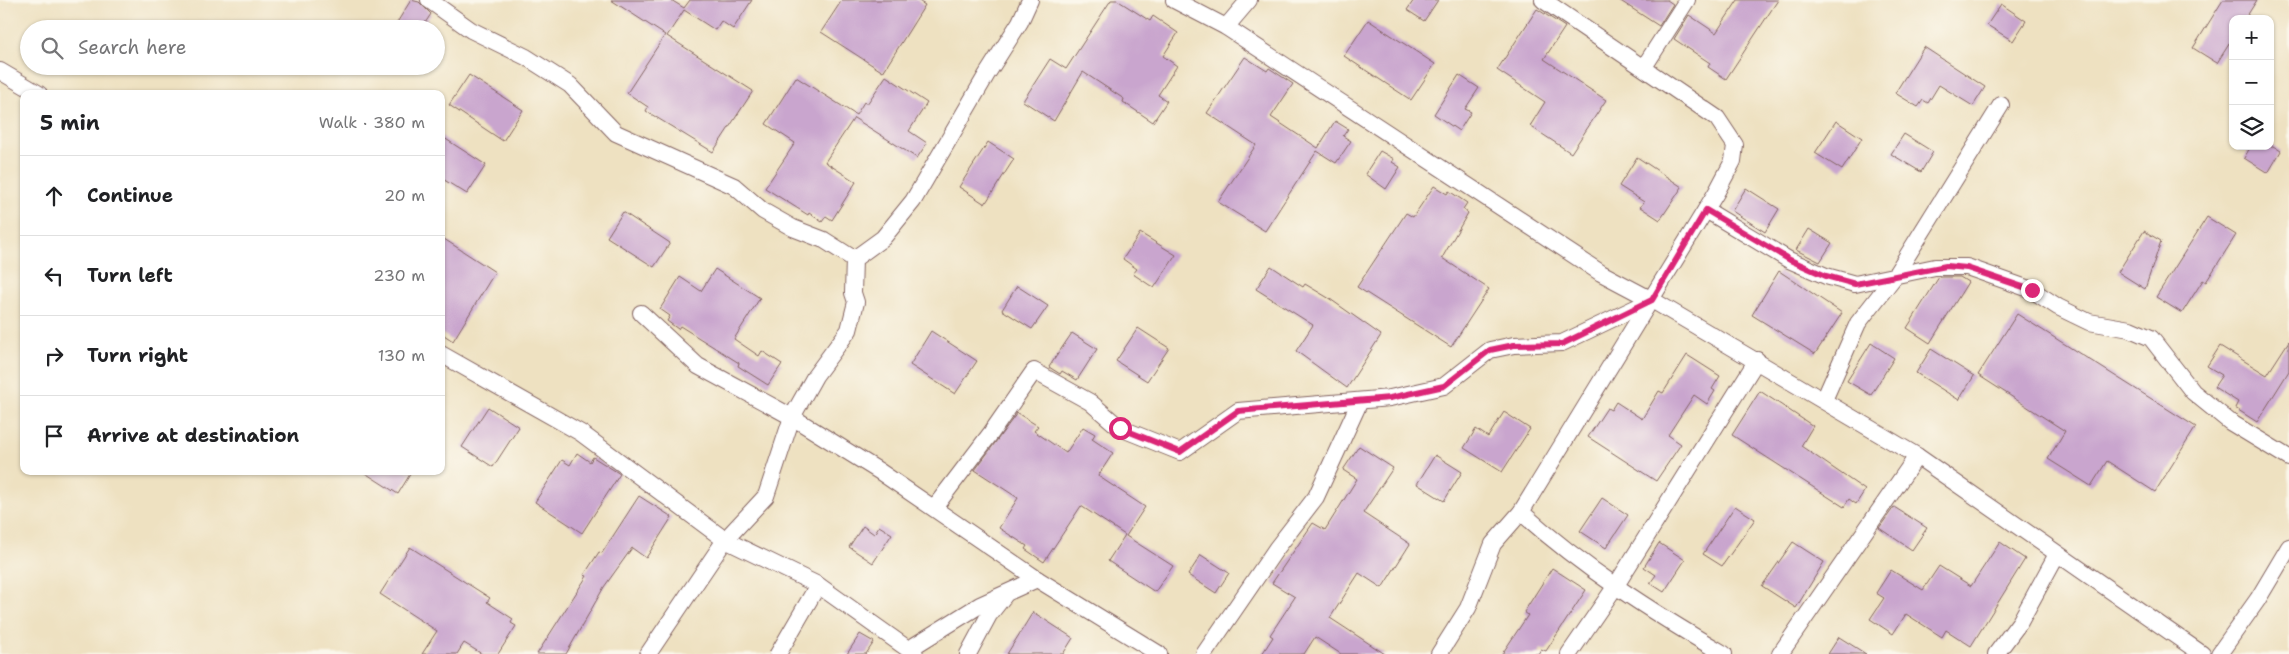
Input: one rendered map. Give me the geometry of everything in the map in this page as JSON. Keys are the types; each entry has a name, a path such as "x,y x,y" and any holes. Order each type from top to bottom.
{"street":[{"path":"429,0 472,30 526,57 570,85 616,133 734,186 763,211 793,228 824,240 854,259"},
{"path":"854,259 883,238 913,201 987,74 1020,22 1030,0"},
{"path":"1174,0 1226,27 1601,273 1757,360 1917,456 2202,654"},
{"path":"1226,27 1249,0"},
{"path":"1440,654 1468,608 1493,544 1521,512 1652,300 1733,161 1735,145 1717,118 1543,0"},
{"path":"1644,67 1686,0"},
{"path":"0,71 32,90"},
{"path":"1824,400 1858,324 1894,277 2001,105"},
{"path":"1706,210 1790,260 1826,276 1855,284 1935,267 1967,268 2032,290 2089,322 2130,329 2151,338 2193,392 2230,422 2289,458"},
{"path":"648,654 725,540 766,496 792,418 814,376 850,330 856,302 853,293 854,259"},
{"path":"934,508 991,433 1034,371 1090,402 1120,428 1180,452 1238,411 1390,398 1444,386 1490,350 1514,345 1562,344 1652,300"},
{"path":"640,313 698,366 792,418 934,508 1037,579 1159,654"},
{"path":"445,356 581,433 725,540 818,586 912,652 980,605 1037,579"},
{"path":"1569,654 1615,587 1757,360"},
{"path":"1204,654 1276,549 1316,498 1360,401"},
{"path":"1780,654 1917,456"},
{"path":"1521,512 1548,537 1615,587 1724,654"},
{"path":"2219,654 2258,599 2289,547"},
{"path":"1996,654 2020,622 2057,554"},
{"path":"778,654 818,586"},
{"path":"968,654 989,615 1007,592"}],"building":[{"path":"411,0 419,2 431,14 427,20 399,20"},
{"path":"611,0 671,0 684,8 690,0 752,0 733,29 721,21 715,30 684,10 667,36 753,91 713,152 646,111 648,107 627,93 665,35"},
{"path":"842,0 917,0 925,5 883,72 821,32"},
{"path":"1111,0 1117,0 1150,21 1153,16 1178,33 1163,56 1177,66 1158,95 1167,101 1153,122 1123,102 1124,99 1083,72 1054,121 1023,101 1050,59 1066,69"},
{"path":"1414,0 1438,0 1424,21 1407,10"},
{"path":"1619,0 1667,0 1673,4 1659,26"},
{"path":"1738,0 1778,0 1726,79 1708,67 1710,63 1674,39 1689,15 1716,33"},
{"path":"2223,0 2257,0 2248,15 2229,15 2229,44 2217,63 2193,48"},
{"path":"2001,4 2026,21 2013,41 1987,25"},
{"path":"1537,9 1565,27 1544,59 1606,100 1571,153 1530,126 1545,102 1497,70"},
{"path":"1368,20 1435,64 1411,100 1344,56"},
{"path":"1924,47 1985,87 1973,106 1939,85 1928,103 1923,100 1918,107 1895,93"},
{"path":"1245,57 1267,71 1269,68 1293,84 1271,117 1318,148 1335,121 1348,129 1343,136 1351,141 1336,163 1317,151 1265,231 1218,202 1256,145 1207,113"},
{"path":"469,75 523,110 503,141 449,105"},
{"path":"1459,75 1479,88 1465,109 1471,112 1459,131 1434,114"},
{"path":"886,76 927,103 909,131 927,143 917,158 854,118 825,162 856,182 832,220 826,216 822,222 765,188 795,143 766,124 796,77 856,115 864,102 867,104"},
{"path":"1836,121 1862,138 1842,170 1815,153"},
{"path":"1904,134 1933,152 1921,172 1891,154"},
{"path":"445,139 486,165 467,194 445,180"},
{"path":"988,142 1014,159 985,204 959,187"},
{"path":"2274,147 2281,151 2268,173 2244,158 2249,150 2274,150"},
{"path":"1380,151 1394,159 1392,162 1400,167 1386,189 1365,174"},
{"path":"1637,157 1682,187 1660,220 1640,207 1644,202 1619,186"},
{"path":"1434,186 1447,194 1449,191 1467,203 1463,209 1468,213 1442,258 1489,289 1451,347 1357,287 1406,213 1413,217"},
{"path":"1746,188 1779,209 1765,232 1732,211"},
{"path":"623,212 670,243 654,267 607,237"},
{"path":"2207,217 2236,235 2206,282 2203,280 2182,313 2156,297"},
{"path":"1809,229 1832,243 1820,262 1796,250"},
{"path":"2144,231 2161,241 2145,289 2118,272"},
{"path":"1140,233 1176,255 1154,288 1133,274 1137,269 1123,259"},
{"path":"445,240 495,272 453,341 445,336"},
{"path":"1271,266 1303,287 1305,284 1330,299 1381,335 1347,388 1296,351 1313,325 1256,289"},
{"path":"715,269 760,298 734,339 759,356 762,351 782,364 768,385 738,366 739,363 680,326 678,329 667,321 670,316 660,309 680,277 701,291"},
{"path":"1779,271 1842,313 1815,354 1752,315"},
{"path":"1939,277 1960,277 1968,282 1930,343 1907,328"},
{"path":"1017,286 1048,306 1032,329 1002,310"},
{"path":"2017,314 2196,427 2155,492 2107,461 2091,486 2048,459 2065,431 1978,375"},
{"path":"1138,328 1169,348 1147,381 1116,361"},
{"path":"931,331 977,361 955,394 910,365"},
{"path":"1072,333 1097,349 1077,380 1062,371 1060,374 1049,367"},
{"path":"2289,341 2289,371 2257,422 2235,408 2238,402 2214,387 2222,375 2207,366 2220,346 2267,375"},
{"path":"1871,343 1894,358 1871,395 1847,381"},
{"path":"1931,349 1974,376 1959,400 1916,373"},
{"path":"1687,355 1720,376 1712,389 1715,391 1707,404 1694,395 1668,435 1681,444 1656,481 1588,437 1607,408 1611,410 1616,402 1642,419 1659,391 1663,393"},
{"path":"1760,391 1813,426 1801,446 1865,490 1856,504 1849,499 1844,507 1732,435"},
{"path":"488,407 519,427 493,467 462,447"},
{"path":"1504,412 1530,429 1502,472 1464,448 1476,429 1488,437"},
{"path":"1017,413 1038,426 1034,431 1066,453 1083,427 1095,434 1092,439 1113,453 1098,476 1145,507 1126,536 1173,566 1155,592 1108,561 1125,535 1081,506 1044,562 1025,549 1027,546 999,528 1018,498 975,470"},
{"path":"1359,446 1393,468 1363,513 1410,544 1382,588 1359,573 1330,618 1385,654 1341,654 1315,637 1304,654 1262,654 1273,637 1270,635 1295,597 1272,583 1313,523 1325,530 1357,479 1343,470"},
{"path":"577,453 590,462 593,457 620,474 582,533 535,502 562,460 570,465"},
{"path":"1435,455 1462,472 1444,501 1417,484"},
{"path":"368,475 410,475 398,494"},
{"path":"639,496 672,517 646,558 632,548 604,587 566,654 537,654 587,576 584,575 599,552 602,553"},
{"path":"1602,498 1628,515 1606,548 1580,531"},
{"path":"1735,506 1755,519 1722,566 1703,554"},
{"path":"1894,507 1927,528 1912,550 1879,528"},
{"path":"863,526 874,534 879,526 892,534 873,563 849,547"},
{"path":"1793,542 1824,562 1796,608 1762,586"},
{"path":"2000,542 2025,559 1971,646 1946,630 1942,637 1906,614 1893,634 1870,619 1884,598 1876,593 1891,570 1923,590 1939,566 1971,586"},
{"path":"1659,543 1685,560 1664,592 1650,583 1656,575 1644,567"},
{"path":"410,547 490,598 487,602 513,619 511,623 516,626 498,654 482,654 464,643 457,654 422,654 437,631 380,594"},
{"path":"1201,555 1229,573 1216,593 1188,575"},
{"path":"1552,568 1586,590 1546,651 1541,649 1538,654 1502,654 1528,615 1524,612"},
{"path":"1033,612 1073,638 1063,654 1007,654"},
{"path":"860,634 874,642 866,654 847,654"},
{"path":"1839,637 1866,654 1828,654"}],"route":[{"path":"1120,428 1180,452 1238,411 1390,398 1444,386 1490,350 1514,345 1562,344 1652,300 1706,210 1790,260 1826,276 1855,284 1946,266 1967,268 2032,290"}]}
